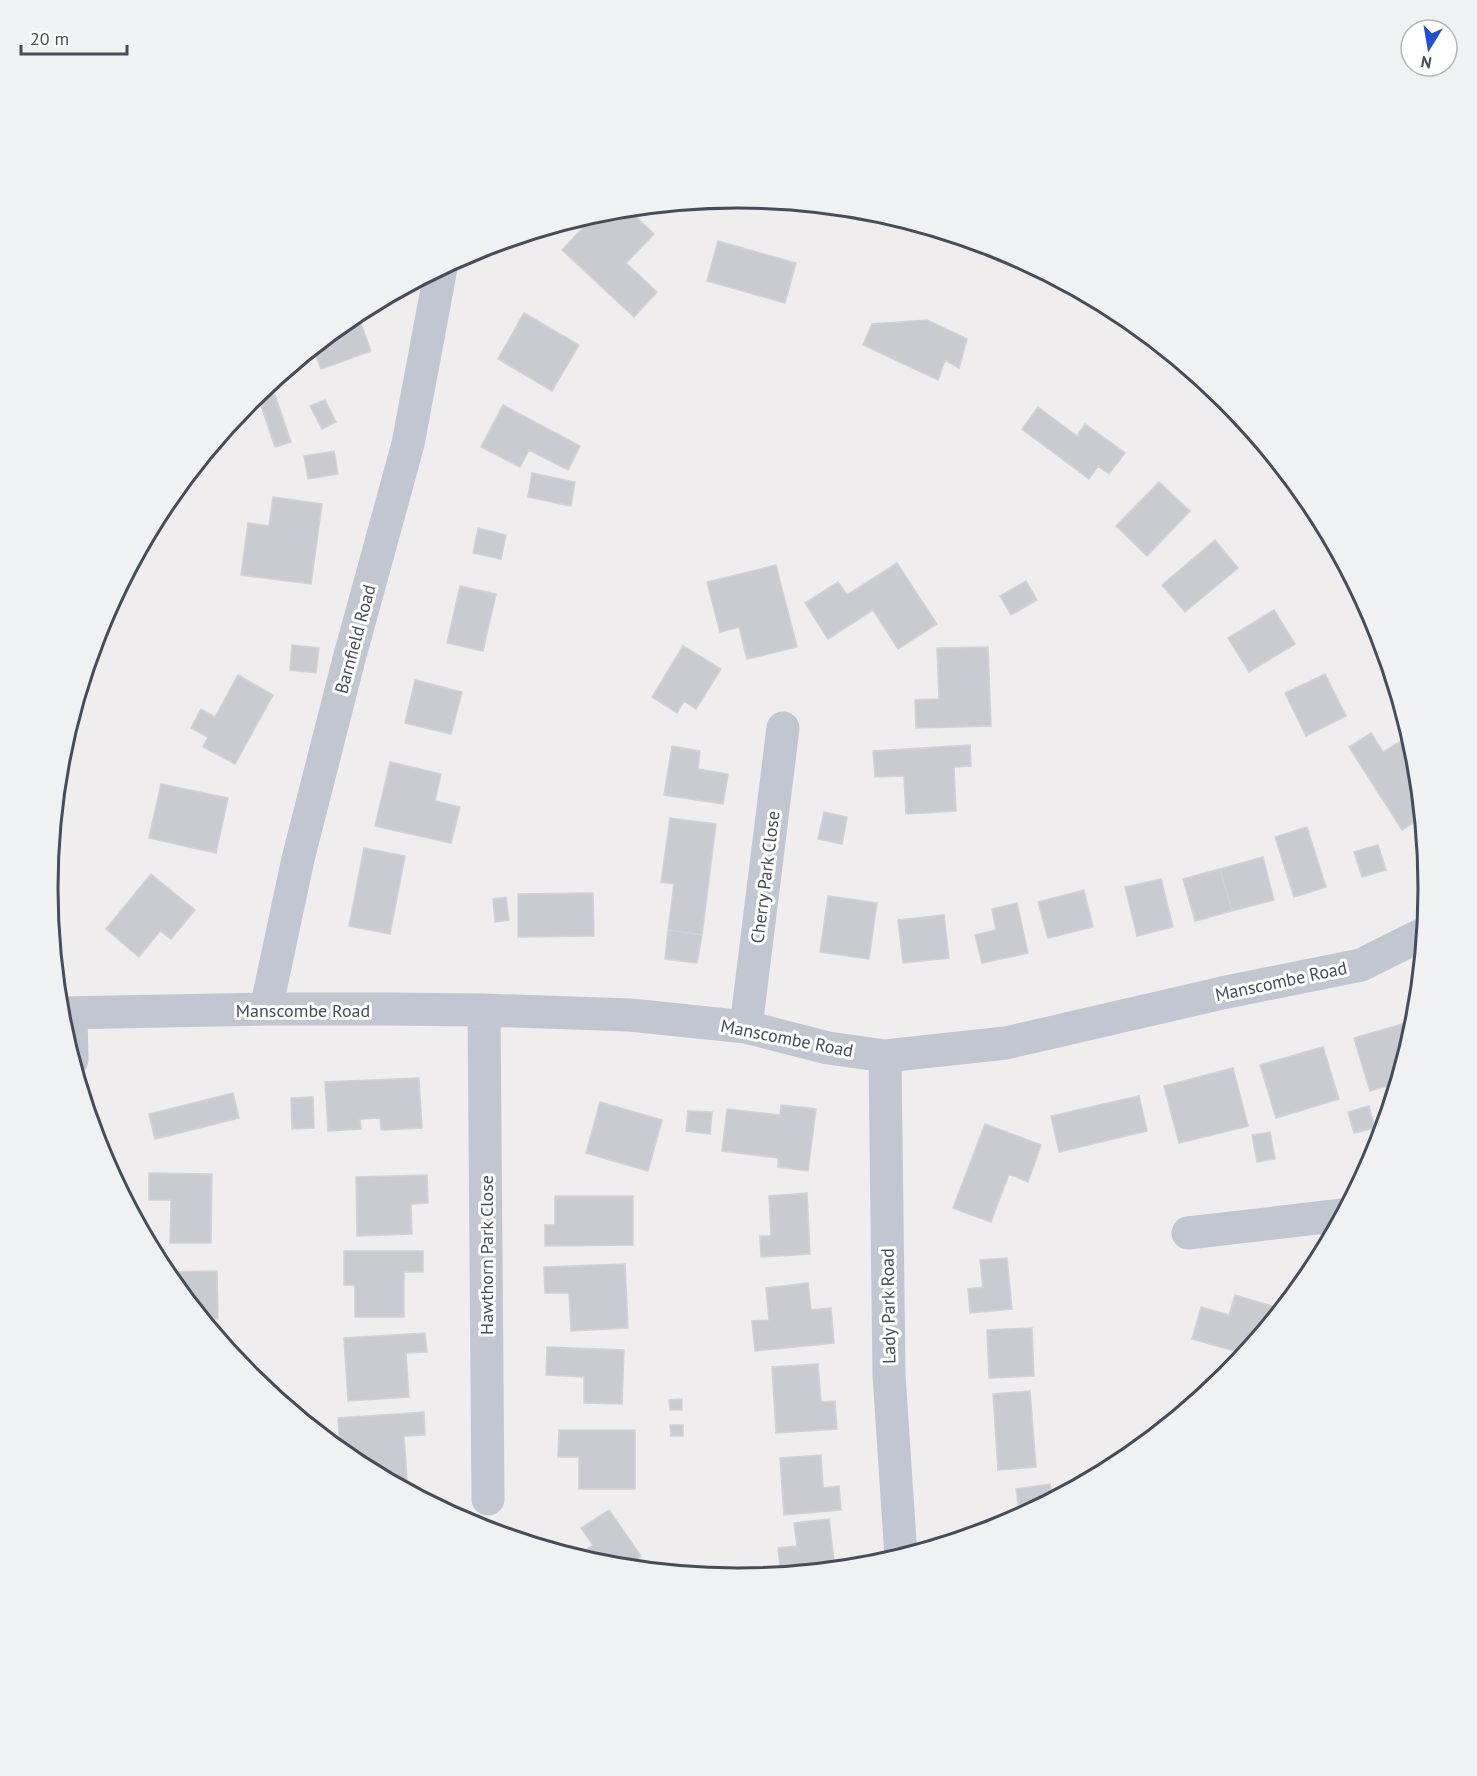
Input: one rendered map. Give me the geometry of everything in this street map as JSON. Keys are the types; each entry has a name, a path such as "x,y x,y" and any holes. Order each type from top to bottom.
{"street":[{"name":"Barnfield Road","path":"266,1009 298,859 349,659 408,444 439,277"},
{"name":"Cherry Park Close","path":"746,1027 783,728"},
{"name":"Manscombe Road","path":"71,1014 266,1009 484,1010 630,1015 746,1027 828,1048 885,1056 1006,1043 1222,993 1361,964 1417,937"},
{"name":"Hawthorn Park Close","path":"484,1010 488,1499"},
{"name":"Lady Park Road","path":"885,1056 889,1375 901,1548"},
{"path":"1188,1233 1333,1216"}],"building":[{"path":"636,216 654,234 626,263 657,292 634,317 562,250 585,226"},
{"path":"718,241 796,263 785,303 707,281"},
{"path":"524,313 579,345 552,391 498,359"},
{"path":"927,320 967,339 959,368 945,360 938,380 863,345 872,324"},
{"path":"361,323 371,351 321,369 316,356"},
{"path":"275,395 291,442 275,447 261,405 269,397"},
{"path":"325,400 336,422 322,429 310,406"},
{"path":"503,405 580,446 568,470 529,450 520,467 481,447"},
{"path":"1038,407 1077,436 1085,424 1125,453 1109,474 1098,466 1089,479 1022,429"},
{"path":"334,451 338,474 308,479 304,456"},
{"path":"532,473 575,482 571,506 528,497"},
{"path":"1159,482 1190,511 1147,556 1116,526"},
{"path":"273,497 322,504 311,584 241,575 248,523 269,526"},
{"path":"478,528 506,535 501,559 473,553"},
{"path":"1215,540 1238,568 1185,612 1162,585"},
{"path":"897,563 937,624 898,649 873,610 828,639 805,603 838,582 847,595"},
{"path":"776,565 797,647 747,659 739,627 720,632 707,582"},
{"path":"1026,581 1037,600 1011,615 1000,596"},
{"path":"460,586 496,594 483,651 447,643"},
{"path":"1274,610 1295,644 1249,672 1228,638"},
{"path":"292,645 319,648 316,673 290,670"},
{"path":"683,646 721,669 696,709 684,701 677,713 652,697"},
{"path":"988,647 991,726 916,728 915,700 939,699 937,648"},
{"path":"1325,674 1346,716 1306,736 1285,693"},
{"path":"238,675 273,695 235,764 203,747 208,737 191,728 201,709 215,717"},
{"path":"415,680 462,692 451,734 405,723"},
{"path":"1371,733 1383,752 1402,741 1415,822 1402,830 1349,747"},
{"path":"970,745 971,766 954,767 956,811 906,814 904,776 875,777 873,751"},
{"path":"672,746 700,751 698,769 728,774 723,804 664,795"},
{"path":"390,762 441,774 435,801 460,807 451,843 375,826"},
{"path":"161,784 228,798 216,853 149,838"},
{"path":"824,812 847,817 842,844 818,839"},
{"path":"670,818 716,824 702,935 668,930 674,884 661,882"},
{"path":"1307,827 1326,887 1294,897 1275,837"},
{"path":"1378,845 1386,870 1362,877 1354,852"},
{"path":"364,848 405,856 390,934 349,926"},
{"path":"1263,857 1274,900 1232,911 1220,869"},
{"path":"1220,869 1232,911 1195,921 1183,879"},
{"path":"151,874 195,910 171,939 160,931 139,957 106,929"},
{"path":"1161,879 1173,927 1137,936 1125,887"},
{"path":"1084,890 1093,927 1048,938 1038,902"},
{"path":"593,893 594,936 518,937 518,894"},
{"path":"828,896 877,903 869,959 820,952"},
{"path":"506,897 509,920 495,922 493,899"},
{"path":"1017,903 1028,953 982,963 975,935 996,930 992,909"},
{"path":"944,915 949,958 903,963 898,920"},
{"path":"668,930 702,935 697,963 665,959"},
{"path":"1404,1023 1388,1086 1370,1091 1354,1038"},
{"path":"1323,1047 1339,1099 1276,1118 1260,1065"},
{"path":"1233,1068 1248,1126 1179,1143 1164,1086"},
{"path":"419,1078 422,1128 381,1130 380,1118 360,1119 361,1129 328,1131 325,1082"},
{"path":"233,1093 239,1118 155,1139 149,1114"},
{"path":"1139,1096 1147,1131 1059,1152 1051,1116"},
{"path":"313,1097 314,1128 292,1129 291,1098"},
{"path":"600,1102 662,1120 648,1171 586,1153"},
{"path":"781,1105 816,1109 808,1171 778,1167 778,1158 722,1151 727,1109 780,1115"},
{"path":"1369,1106 1374,1128 1354,1133 1348,1112"},
{"path":"688,1111 712,1112 710,1134 686,1131"},
{"path":"985,1124 1041,1145 1028,1182 1009,1174 991,1222 953,1208"},
{"path":"1270,1132 1275,1159 1257,1162 1252,1135"},
{"path":"149,1173 212,1174 211,1243 170,1243 171,1200 149,1200"},
{"path":"427,1175 428,1203 411,1204 412,1234 357,1236 356,1177"},
{"path":"807,1193 810,1254 761,1257 760,1236 771,1236 769,1196"},
{"path":"555,1196 633,1196 633,1245 545,1246 545,1225 555,1225"},
{"path":"344,1251 423,1251 423,1272 404,1272 404,1317 355,1317 355,1285 344,1285"},
{"path":"1007,1258 1012,1309 970,1313 968,1289 983,1287 980,1260"},
{"path":"625,1264 628,1328 571,1331 569,1293 545,1293 544,1267"},
{"path":"217,1271 218,1319 213,1319 177,1272"},
{"path":"808,1283 811,1310 831,1308 834,1343 755,1351 752,1321 769,1320 766,1288"},
{"path":"1235,1295 1274,1307 1236,1351 1192,1339 1201,1307 1229,1315"},
{"path":"1032,1328 1034,1376 989,1378 987,1330"},
{"path":"425,1333 427,1352 406,1353 409,1397 348,1401 344,1338"},
{"path":"547,1347 624,1350 622,1404 584,1403 584,1377 546,1375"},
{"path":"818,1364 821,1402 835,1401 837,1429 776,1433 772,1367"},
{"path":"1030,1391 1036,1467 998,1470 993,1394"},
{"path":"682,1399 682,1410 670,1410 669,1400"},
{"path":"424,1412 425,1435 404,1436 407,1480 398,1477 339,1437 338,1418"},
{"path":"670,1425 683,1425 683,1436 671,1436"},
{"path":"559,1430 635,1430 635,1489 579,1489 579,1457 558,1457"},
{"path":"821,1455 823,1488 839,1486 841,1510 784,1515 780,1458"},
{"path":"1050,1484 1051,1491 1019,1507 1016,1489"},
{"path":"609,1510 641,1556 636,1560 586,1550 593,1545 581,1528"},
{"path":"829,1519 834,1561 780,1567 778,1548 797,1546 794,1523"}]}
